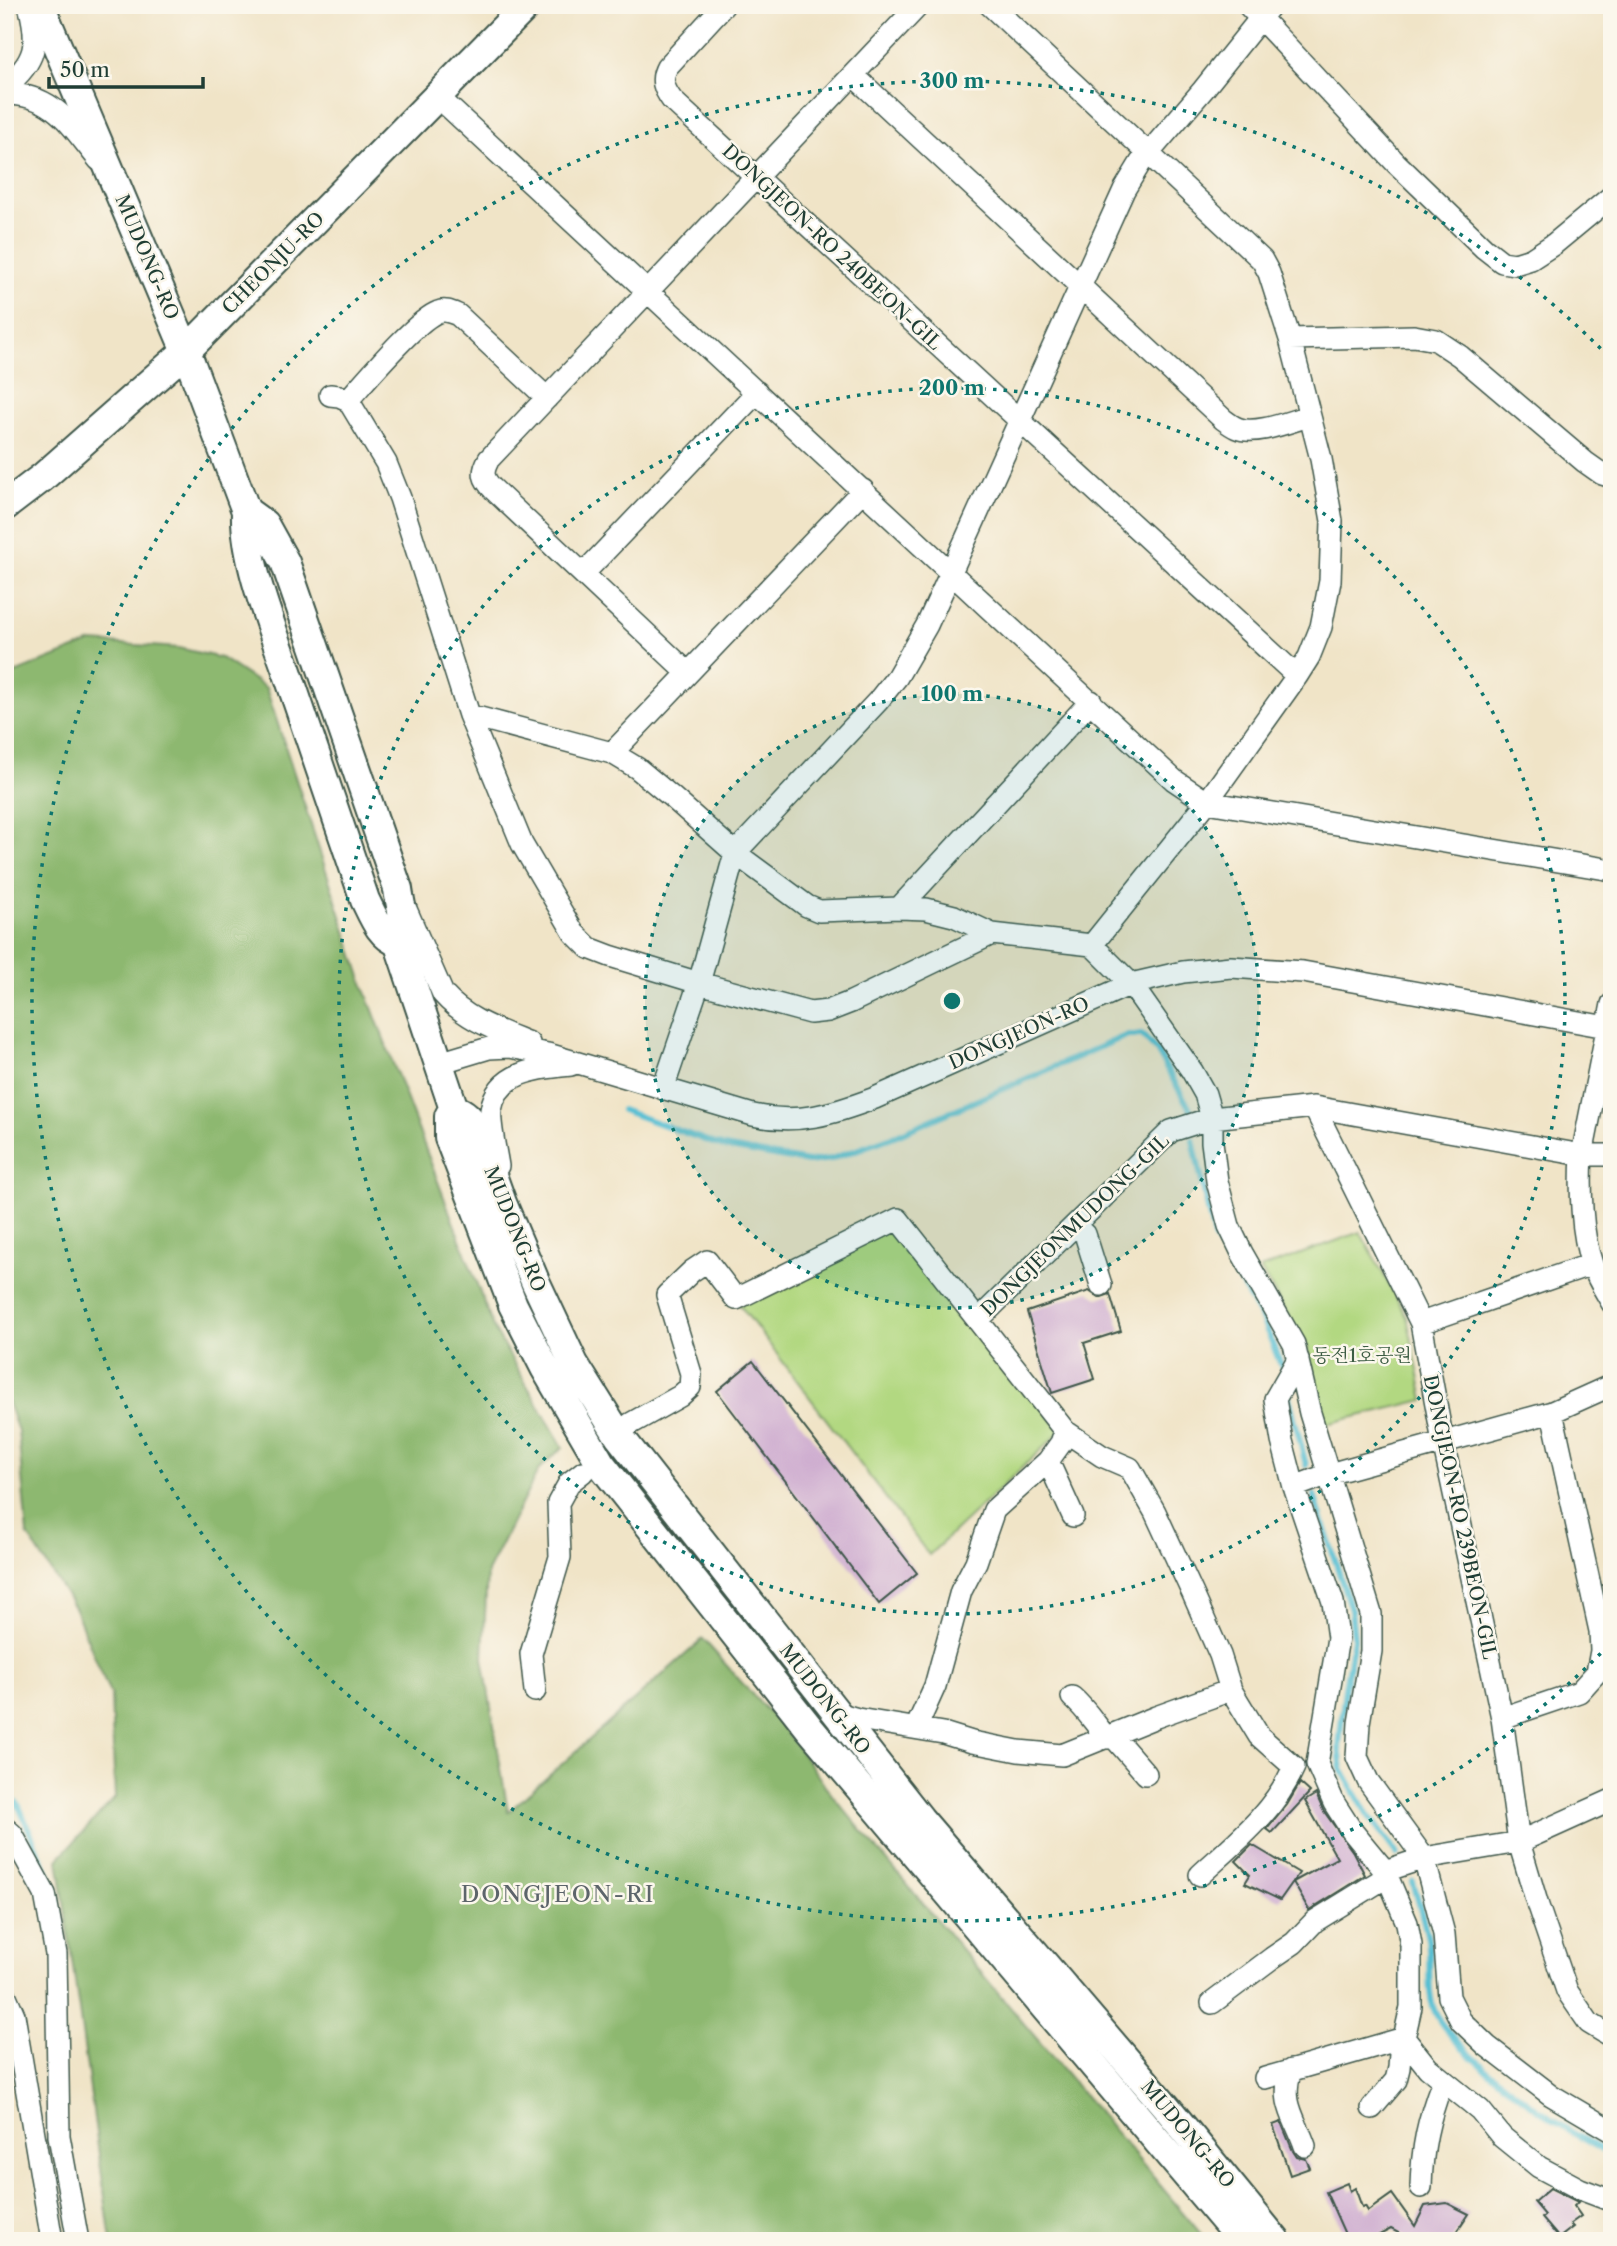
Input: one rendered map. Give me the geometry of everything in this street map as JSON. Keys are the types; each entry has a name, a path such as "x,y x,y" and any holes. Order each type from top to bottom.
{"main road":[{"name":"MUDONG-RO","path":"40,5 186,351 246,511 246,527 256,575 365,900 383,933 398,942"},
{"name":"CHEONJU-RO","path":"5,506 43,477 186,351 527,5"},
{"name":"MUDONG-RO","path":"246,511 264,524 285,562 398,890 404,928 398,942"},
{"name":"MUDONG-RO","path":"398,942 454,1109"},
{"name":"MUDONG-RO","path":"454,1109 471,1119 535,1281 574,1364 618,1436 920,1819 1168,2109 1276,2241"},
{"name":"MUDONG-RO","path":"454,1109 449,1116 449,1138 513,1305 545,1368 601,1464 810,1729 1242,2241"}],"street":[{"path":"5,87 30,62 35,49 29,5"},
{"name":"DONGJEON-RO 240BEON-GIL","path":"724,5 667,67 663,75 666,92 1297,676"},
{"path":"688,673 494,491 483,475 489,459 919,5"},
{"path":"990,5 1262,260 1269,273 1290,339 1321,459 1332,521 1330,581 1321,626 1309,657 1207,802 1092,945"},
{"path":"663,1089 699,983 735,853 863,719 891,685 922,635 1124,190 1149,154 1203,90 1259,10 1388,155 1484,248 1502,262 1515,264 1531,259 1612,196"},
{"path":"853,75 1223,419 1237,428 1248,430 1309,416"},
{"path":"5,94 37,98 51,106 115,179"},
{"path":"437,96 1174,780 1207,802 1612,870"},
{"path":"547,398 458,315 449,311 439,311 414,330 339,397 386,463 400,498 469,715 522,844 574,933 589,948 699,983 810,1013 828,1011 851,1002 992,933"},
{"path":"1290,339 1414,336 1436,340 1460,356 1584,462 1612,477"},
{"path":"583,574 757,392"},
{"path":"612,753 863,490"},
{"path":"899,908 1091,701"},
{"path":"469,715 612,753 637,768 673,797 735,853 807,906 819,911 926,909 954,916 992,933 1092,945 1130,984 1192,1071 1205,1094 1212,1118 1217,1181 1229,1226 1296,1352 1310,1413 1371,1614 1371,1651 1359,1723 1357,1757 1368,1782 1424,1858 1444,1934 1449,1997 1461,2021 1487,2046 1551,2095 1612,2131"},
{"path":"398,890 443,994 451,1003 485,1026 582,1064"},
{"name":"DONGJEON-RO","path":"439,1063 489,1048 509,1047 548,1054 774,1119 833,1114 875,1098 1130,984 1183,972 1231,967 1303,972 1610,1027"},
{"path":"1612,1004 1610,1027 1582,1155 1581,1177 1582,1213 1592,1264 1612,1303"},
{"path":"502,1203 490,1111 497,1093 508,1080 520,1074 537,1069 582,1064"},
{"path":"1212,1118 1314,1107 1582,1155 1612,1155"},
{"name":"DONGJEON-RO 239BEON-GIL","path":"1314,1107 1421,1323 1443,1442 1502,1718 1519,1842 1567,1991 1589,2023 1612,2037"},
{"name":"DONGJEONMUDONG-GIL","path":"978,1320 1171,1131 1212,1118"},
{"path":"630,1424 680,1396 690,1387 691,1374 667,1295 692,1271 707,1261 736,1299 898,1219 1065,1431 1102,1456 1130,1468 1142,1486 1220,1655 1231,1690 1259,1736 1294,1767 1317,1764"},
{"path":"1073,1226 1085,1234 1101,1285"},
{"path":"1421,1323 1592,1264"},
{"path":"1296,1352 1275,1399 1294,1487 1333,1602 1338,1638 1317,1764 1334,1803 1352,1831 1386,1873 1402,1907 1411,1945 1411,2007 1399,2068 1396,2080 1371,2108"},
{"path":"1294,1487 1329,1474 1552,1412 1612,1384"},
{"path":"1502,1718 1579,1692 1597,1672 1601,1651 1600,1631 1552,1412"},
{"path":"916,1728 935,1686 961,1591 976,1562 994,1510 1048,1461 1061,1443 1065,1431"},
{"path":"1048,1461 1073,1516"},
{"path":"535,1691 531,1654 560,1557 558,1503 569,1483 583,1472"},
{"path":"834,1712 1018,1751 1062,1755 1231,1690"},
{"path":"1072,1697 1087,1710 1093,1723 1146,1774"},
{"path":"1200,1875 1264,1815 1284,1789 1294,1767"},
{"path":"1212,2003 1294,1943 1315,1921 1386,1873 1424,1858 1519,1842 1612,1800"},
{"path":"5,1828 12,1834 45,1894 56,1954 59,2136 78,2241"},
{"path":"5,1994 14,2015 52,2241"},
{"path":"1265,2078 1321,2064 1403,2038"},
{"path":"1403,2038 1428,2068 1480,2110 1502,2137 1539,2167 1580,2189 1612,2202"},
{"path":"1291,2070 1286,2085 1287,2103 1306,2146"},
{"path":"1421,2187 1422,2155 1429,2116 1442,2083 1446,2084"}],"green space":[{"path":"92,642 179,648 221,658 266,688 366,992 494,1329 563,1447 539,1469 487,1572 483,1658 508,1812 703,1639 786,1732 835,1799 1207,2241 111,2241 58,1859 115,1798 111,1696 75,1609 27,1534 18,1431 5,1395 5,681 12,674"},
{"path":"897,1224 1061,1431 929,1555 739,1304"},
{"name":"동전1호공원","path":"1360,1232 1407,1317 1424,1400 1322,1425 1308,1348 1260,1269"}],"building":[{"path":"1089,1291 1099,1298 1110,1294 1121,1331 1084,1343 1095,1379 1052,1393 1027,1312"},
{"path":"753,1361 917,1573 879,1604 717,1391"},
{"path":"1300,1783 1310,1792 1272,1833 1267,1829 1287,1805"},
{"path":"1316,1794 1323,1810 1353,1852 1365,1875 1309,1910 1293,1882 1337,1858 1305,1801"},
{"path":"1252,1845 1299,1873 1280,1900 1245,1883 1250,1875 1236,1861"},
{"path":"1281,2122 1293,2151 1297,2157 1306,2159 1310,2168 1290,2175 1273,2125"},
{"path":"1347,2183 1350,2191 1355,2188 1362,2207 1365,2206 1368,2211 1392,2194 1415,2226 1425,2206 1447,2203 1469,2214 1451,2241 1406,2241 1408,2238 1391,2229 1368,2241 1348,2241 1326,2192"},
{"path":"1550,2188 1578,2202 1574,2206 1581,2216 1570,2224 1573,2227 1559,2238 1542,2218 1545,2215 1534,2202"}],"waterway":[{"path":"622,1110 724,1147 808,1162 831,1159 892,1137 1128,1035 1142,1035 1157,1051 1190,1109"},
{"path":"1193,1140 1214,1237 1263,1321 1284,1372"},
{"path":"1287,1389 1306,1465"},
{"path":"1314,1495 1351,1610 1354,1639 1345,1687 1339,1747 1342,1770 1368,1815 1397,1854"},
{"path":"5,1793 18,1804 55,1891 57,1902"},
{"path":"1413,1882 1428,1939 1433,2005 1447,2031 1515,2093 1569,2131 1612,2154"}],"district":[{"name":"DONGJEON-RI","path":"558,1894"}]}
